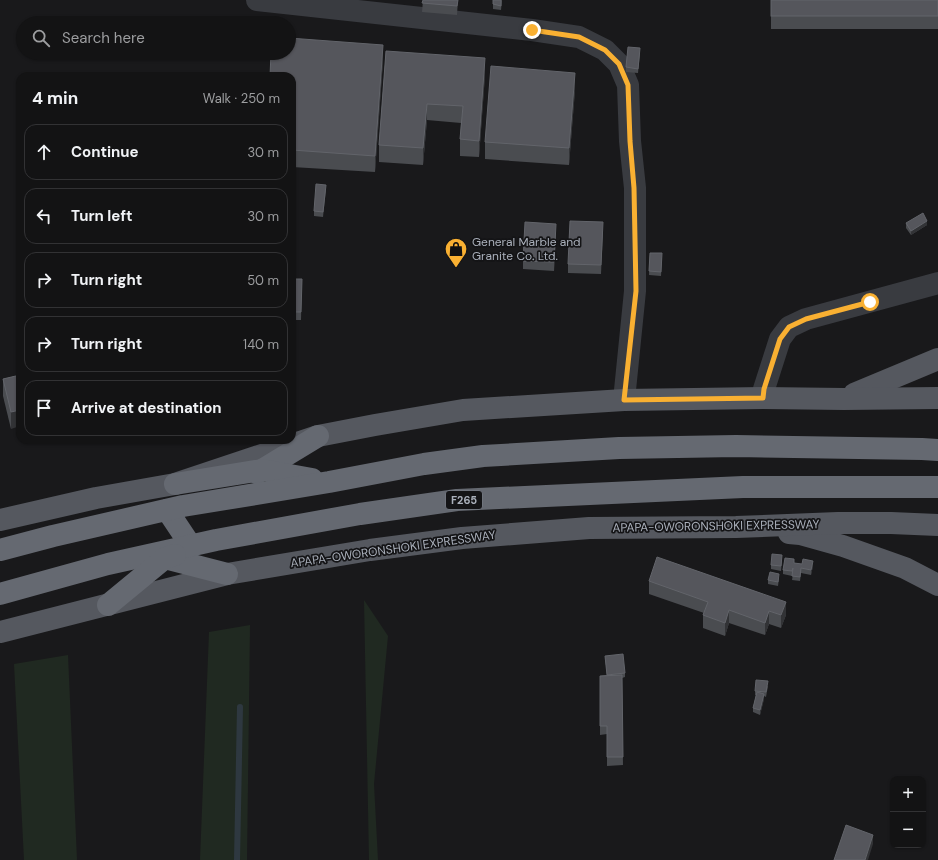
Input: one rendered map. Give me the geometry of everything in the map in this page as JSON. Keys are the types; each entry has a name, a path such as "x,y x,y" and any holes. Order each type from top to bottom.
{"highway":[{"path":"175,508 262,470 318,436"},
{"path":"0,550 53,536 175,508 424,464 483,456 619,448 736,446 938,450"},
{"path":"175,484 262,470 329,482"},
{"name":"F265","path":"0,594 108,564 216,540 360,514 457,500 743,487 938,487"},
{"path":"175,508 191,546"},
{"path":"108,564 165,558 216,540"},
{"path":"165,558 227,574"},
{"path":"108,605 165,558"}],"main road":[{"path":"844,398 938,359"},
{"path":"296,443 318,436 463,410 624,400 938,398"},
{"path":"0,520 96,498 175,484 294,444"},
{"name":"APAPA-OWORONSHOKI EXPRESSWAY","path":"0,632 227,574 370,550 462,538 589,528 736,527 838,523 938,525"},
{"path":"736,527 800,534 843,546 905,568 938,585"}],"street":[{"path":"257,0 532,30 579,37 605,50 619,64 628,85 630,141 634,188 636,291 624,400"},
{"path":"763,398 764,389 780,339 789,327 806,319 938,283"}],"shaded area":[{"path":"364,600 388,636 374,784 378,860 369,860"},
{"path":"250,625 247,860 200,860 209,632"},
{"path":"68,655 77,860 24,860 14,664"}],"building":[{"path":"423,0 458,0 457,6 422,3"},
{"path":"493,0 501,0 501,6 493,4"},
{"path":"771,0 938,0 938,16 771,16"},
{"path":"296,39 383,45 375,156 296,150 296,72 270,72 271,60 296,60"},
{"path":"628,47 640,48 638,69 626,67"},
{"path":"386,51 485,58 479,141 460,139 463,106 427,104 423,148 379,145"},
{"path":"491,66 575,73 569,148 485,142"},
{"path":"316,184 326,185 323,212 314,211"},
{"path":"923,213 927,221 911,231 906,223"},
{"path":"570,221 603,222 601,265 568,264"},
{"path":"525,222 556,224 554,262 523,261"},
{"path":"650,253 662,253 661,272 649,271"},
{"path":"296,279 302,279 301,312 296,312"},
{"path":"16,376 16,411 11,412 3,379"},
{"path":"772,554 782,555 781,566 771,565"},
{"path":"657,557 786,602 781,615 769,611 765,623 729,610 725,623 703,615 708,602 649,581"},
{"path":"785,558 794,559 794,563 802,564 803,559 813,561 811,570 801,568 800,577 792,576 793,568 792,571 783,570"},
{"path":"770,572 779,574 778,582 768,580"},
{"path":"623,654 625,673 607,675 605,656"},
{"path":"622,675 623,757 607,757 607,726 600,726 600,676"},
{"path":"756,680 768,681 766,692 755,691"},
{"path":"757,692 764,694 760,710 753,708"},
{"path":"846,825 873,835 865,860 834,860"}],"waterway":[{"path":"237,860 240,707"}],"place":[{"name":"General Marble and Granite Co. Ltd.","path":"456,268"}],"route":[{"path":"532,30 579,37 605,50 619,64 628,85 630,141 634,188 636,291 624,400 763,398 764,389 780,339 789,327 806,319 870,302"}]}
